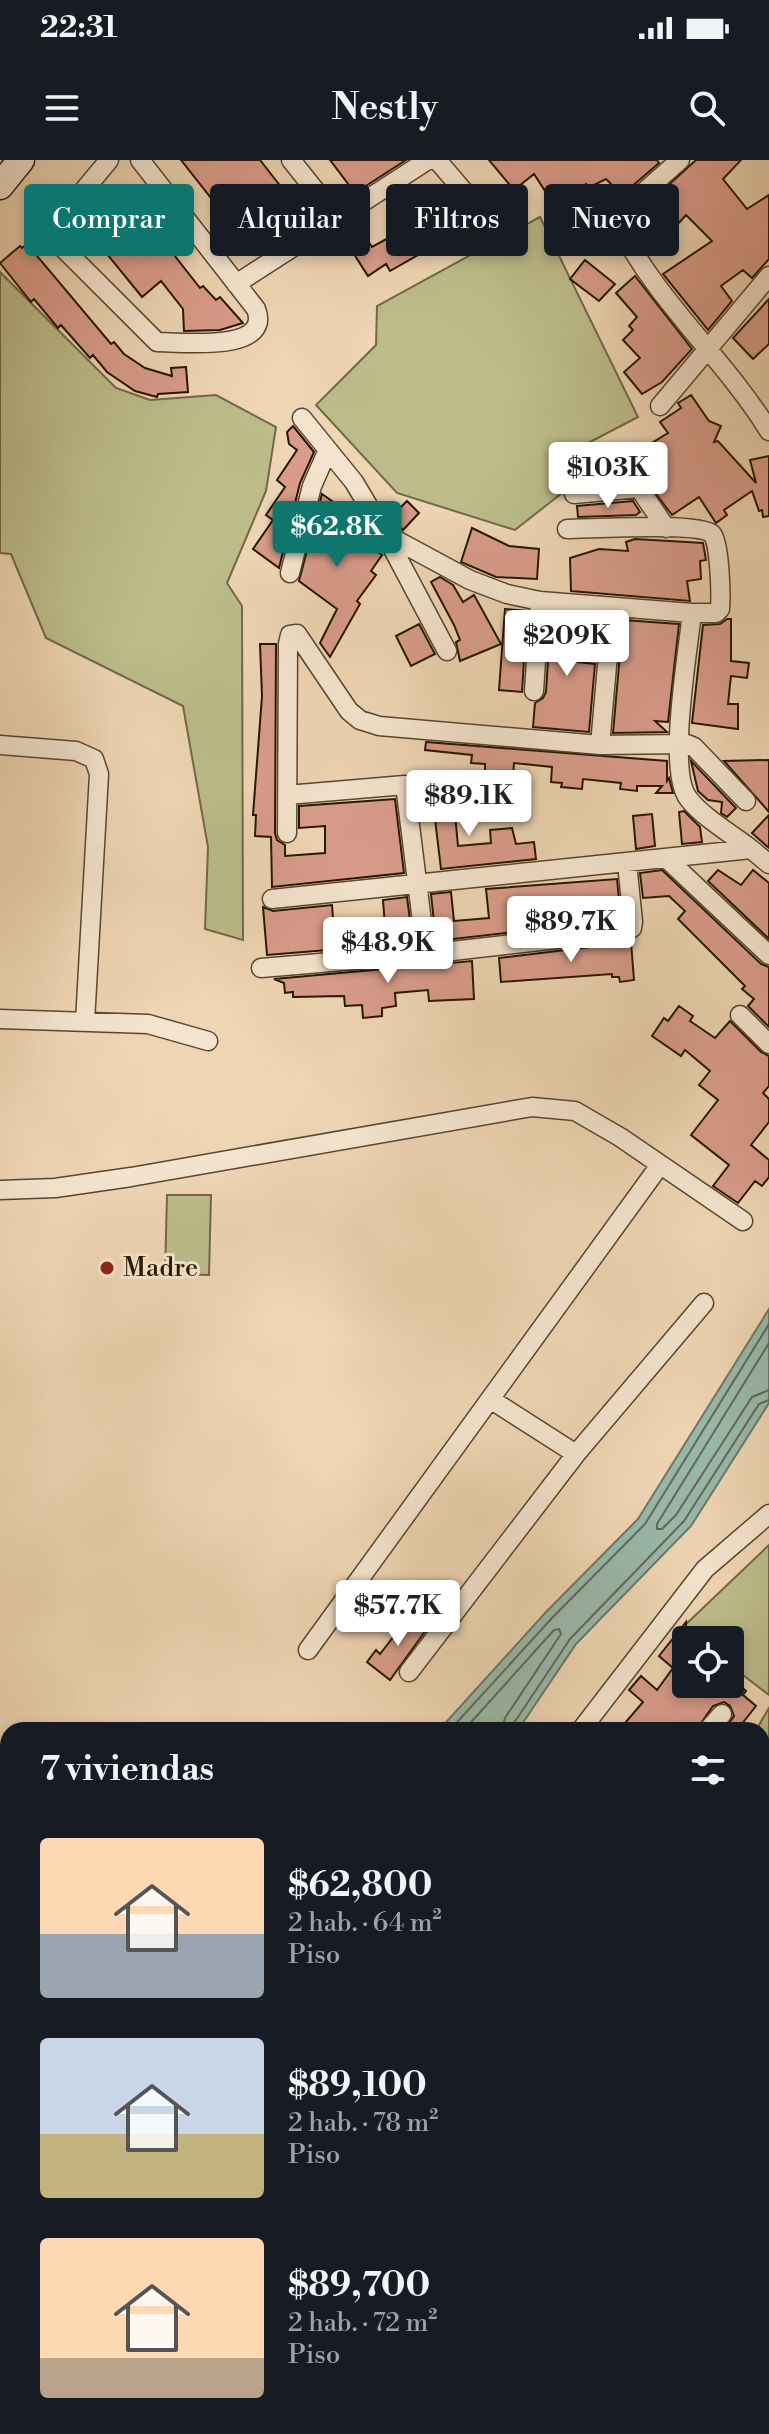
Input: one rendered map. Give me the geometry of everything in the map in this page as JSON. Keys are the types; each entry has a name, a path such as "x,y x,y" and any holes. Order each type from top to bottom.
{"street":[{"path":"109,160 55,225 55,240 157,342 222,342 249,335 257,327 259,318 256,309 140,160"},
{"path":"291,160 310,184"},
{"path":"370,198 428,160"},
{"path":"437,160 458,184"},
{"path":"680,160 628,206 617,222 642,267 707,351 750,399 769,431"},
{"path":"236,284 280,256"},
{"path":"660,406 769,276"},
{"path":"302,418 354,482 447,651"},
{"path":"290,573 312,486 327,452"},
{"path":"574,494 639,488 666,528"},
{"path":"385,534 470,580 507,594 612,609 692,613 716,613 720,609 717,544 706,531 695,528 567,529"},
{"path":"534,691 540,601"},
{"path":"600,745 612,609"},
{"path":"692,613 679,747 680,782 689,799 769,864"},
{"path":"287,833 288,644 290,635 297,634 349,711 360,720 379,726 600,745 679,747 687,744 694,747 746,801"},
{"path":"0,745 76,751 94,759 99,774 85,1022"},
{"path":"287,795 405,785 426,954"},
{"path":"272,899 751,849"},
{"path":"667,859 769,955"},
{"path":"261,968 426,954 627,931 632,928 633,922 627,863"},
{"path":"740,1015 769,1044"},
{"path":"0,1019 148,1024 208,1041"},
{"path":"0,1190 55,1188 131,1177 532,1107 575,1111 620,1137 743,1221"},
{"path":"308,1650 660,1165"},
{"path":"409,1672 576,1454 704,1303"},
{"path":"490,1399 576,1454"},
{"path":"587,1722 705,1569 769,1514"},
{"path":"715,1722 722,1714"}],"green space":[{"path":"540,217 544,225 544,256 559,256 638,417 565,455 576,482 515,530 397,493 316,405 376,345 377,306 469,256 528,256 528,224"},
{"path":"0,272 116,388 150,400 216,395 276,427 266,491 227,583 242,606 243,940 205,929 208,847 183,706 46,638 11,554 0,553"},
{"path":"167,1195 211,1195 209,1275 165,1274"},
{"path":"769,1545 769,1695 744,1676 744,1626 684,1626"},
{"path":"769,1708 769,1722 761,1722"}],"water":[{"path":"769,1309 769,1403 691,1526 576,1644 523,1722 446,1722 546,1612 638,1519"}],"building":[{"path":"181,160 260,160 279,184 210,184 210,197"},
{"path":"330,160 406,160 369,184 348,184"},
{"path":"489,160 657,160 659,163 635,184 611,184 606,179 596,184 544,184 544,189 534,174 522,184 509,184"},
{"path":"696,160 741,160 723,179 747,209 769,195 769,259 752,278 743,270 721,286 732,301 708,330 663,274 712,241 686,215 679,223 679,184 670,184"},
{"path":"386,239 386,256 416,256 390,271 386,264 368,276 355,256 370,256 370,244 372,247"},
{"path":"20,246 24,246 24,256 37,256 111,344 114,342 124,354 145,368 172,376 171,368 186,367 188,392 158,394 157,397 135,391 107,372 93,355 90,358 61,325 58,328 34,299 31,302 0,263"},
{"path":"109,256 175,256 200,288 203,286 216,300 220,297 243,323 220,330 184,331 183,309 161,281 142,297"},
{"path":"585,260 615,284 599,301 570,279"},
{"path":"635,276 692,349 662,382 642,394 624,372 640,358 623,340 633,330 629,326 637,317 616,293"},
{"path":"769,299 769,344 753,359 733,338"},
{"path":"691,395 709,421 721,426 714,442 718,441 756,483 750,460 769,456 769,516 763,517 752,491 724,510 727,515 716,523 699,497 672,515 643,477 597,480 595,457 640,450 668,433 660,422 681,408 678,403"},
{"path":"293,426 314,452 300,483 279,568 253,549 273,520 266,515 285,487 277,480 297,450 289,444 287,432"},
{"path":"322,494 345,510 336,522 382,555 371,571 376,575 357,601 360,604 330,657 320,643 337,609 299,581"},
{"path":"407,501 419,513 403,530 390,518"},
{"path":"633,501 640,512 636,515 578,517 577,506"},
{"path":"472,528 509,546 539,549 537,579 496,577 461,562"},
{"path":"635,539 703,543 706,560 700,561 701,579 687,581 690,601 571,591 570,558 599,549 628,551 626,542"},
{"path":"440,577 453,585 463,602 474,595 501,644 460,661 456,642 460,640 431,582"},
{"path":"505,609 527,611 522,692 499,690"},
{"path":"551,614 599,618 598,630 581,628 578,662 595,664 589,732 533,727 535,703 546,692"},
{"path":"731,619 731,661 749,663 747,678 731,676 728,704 738,704 738,729 692,723 703,625 720,624"},
{"path":"623,620 679,624 668,722 655,721 667,732 613,733"},
{"path":"419,624 435,654 411,666 396,636"},
{"path":"260,644 276,644 275,833 277,840 285,845 285,856 325,853 325,826 299,828 299,806 395,799 404,873 272,887 271,837 255,836 256,815 253,815 262,696"},
{"path":"426,742 667,761 667,781 669,778 673,793 656,793 662,786 637,786 637,791 620,789 621,783 583,779 582,789 561,787 562,783 551,782 552,767 514,763 513,777 485,773 485,764 471,763 472,755 425,750"},
{"path":"769,760 769,812 724,761"},
{"path":"691,761 736,808 727,817 721,813 722,802 708,800 698,791"},
{"path":"453,793 458,846 491,843 490,830 512,828 516,844 534,842 536,859 441,869 435,819 421,820 418,795"},
{"path":"684,811 700,827 702,842 682,844 679,812"},
{"path":"652,814 655,846 636,849 633,816"},
{"path":"769,815 769,848 752,833"},
{"path":"662,870 761,964 769,967 769,1027 748,1006 754,999 742,989 745,986 678,919 685,911 669,896 643,898 640,873"},
{"path":"718,870 741,885 753,870 769,883 769,939 708,881"},
{"path":"617,879 621,920 436,941 431,894 451,892 454,921 489,918 486,889"},
{"path":"407,897 413,943 267,955 263,907 273,911 332,905 334,930 385,926 383,900"},
{"path":"631,942 634,980 620,982 619,977 612,977 612,974 501,982 499,958"},
{"path":"472,961 474,999 429,1001 428,990 395,993 396,1006 382,1008 382,1016 363,1018 362,1005 345,1006 344,996 293,997 293,992 285,993 284,983 274,979"},
{"path":"679,1006 693,1016 690,1021 715,1038 730,1021 769,1056 769,1086 763,1093 769,1099 769,1122 751,1145 769,1160 769,1177 762,1186 755,1181 738,1203 713,1186 729,1165 691,1135 718,1100 699,1085 710,1071 685,1050 681,1056 652,1036 664,1018 668,1021"},
{"path":"405,1613 426,1630 390,1680 367,1662 376,1650 380,1654 401,1627 397,1624"},
{"path":"672,1640 672,1667 659,1656"},
{"path":"672,1669 672,1698 744,1696 756,1706 743,1722 730,1722 734,1716 730,1706 724,1702 713,1706 702,1722 626,1722 643,1702 629,1690 641,1676 657,1690"}],"place":[{"name":"Madre","path":"107,1268"}]}
